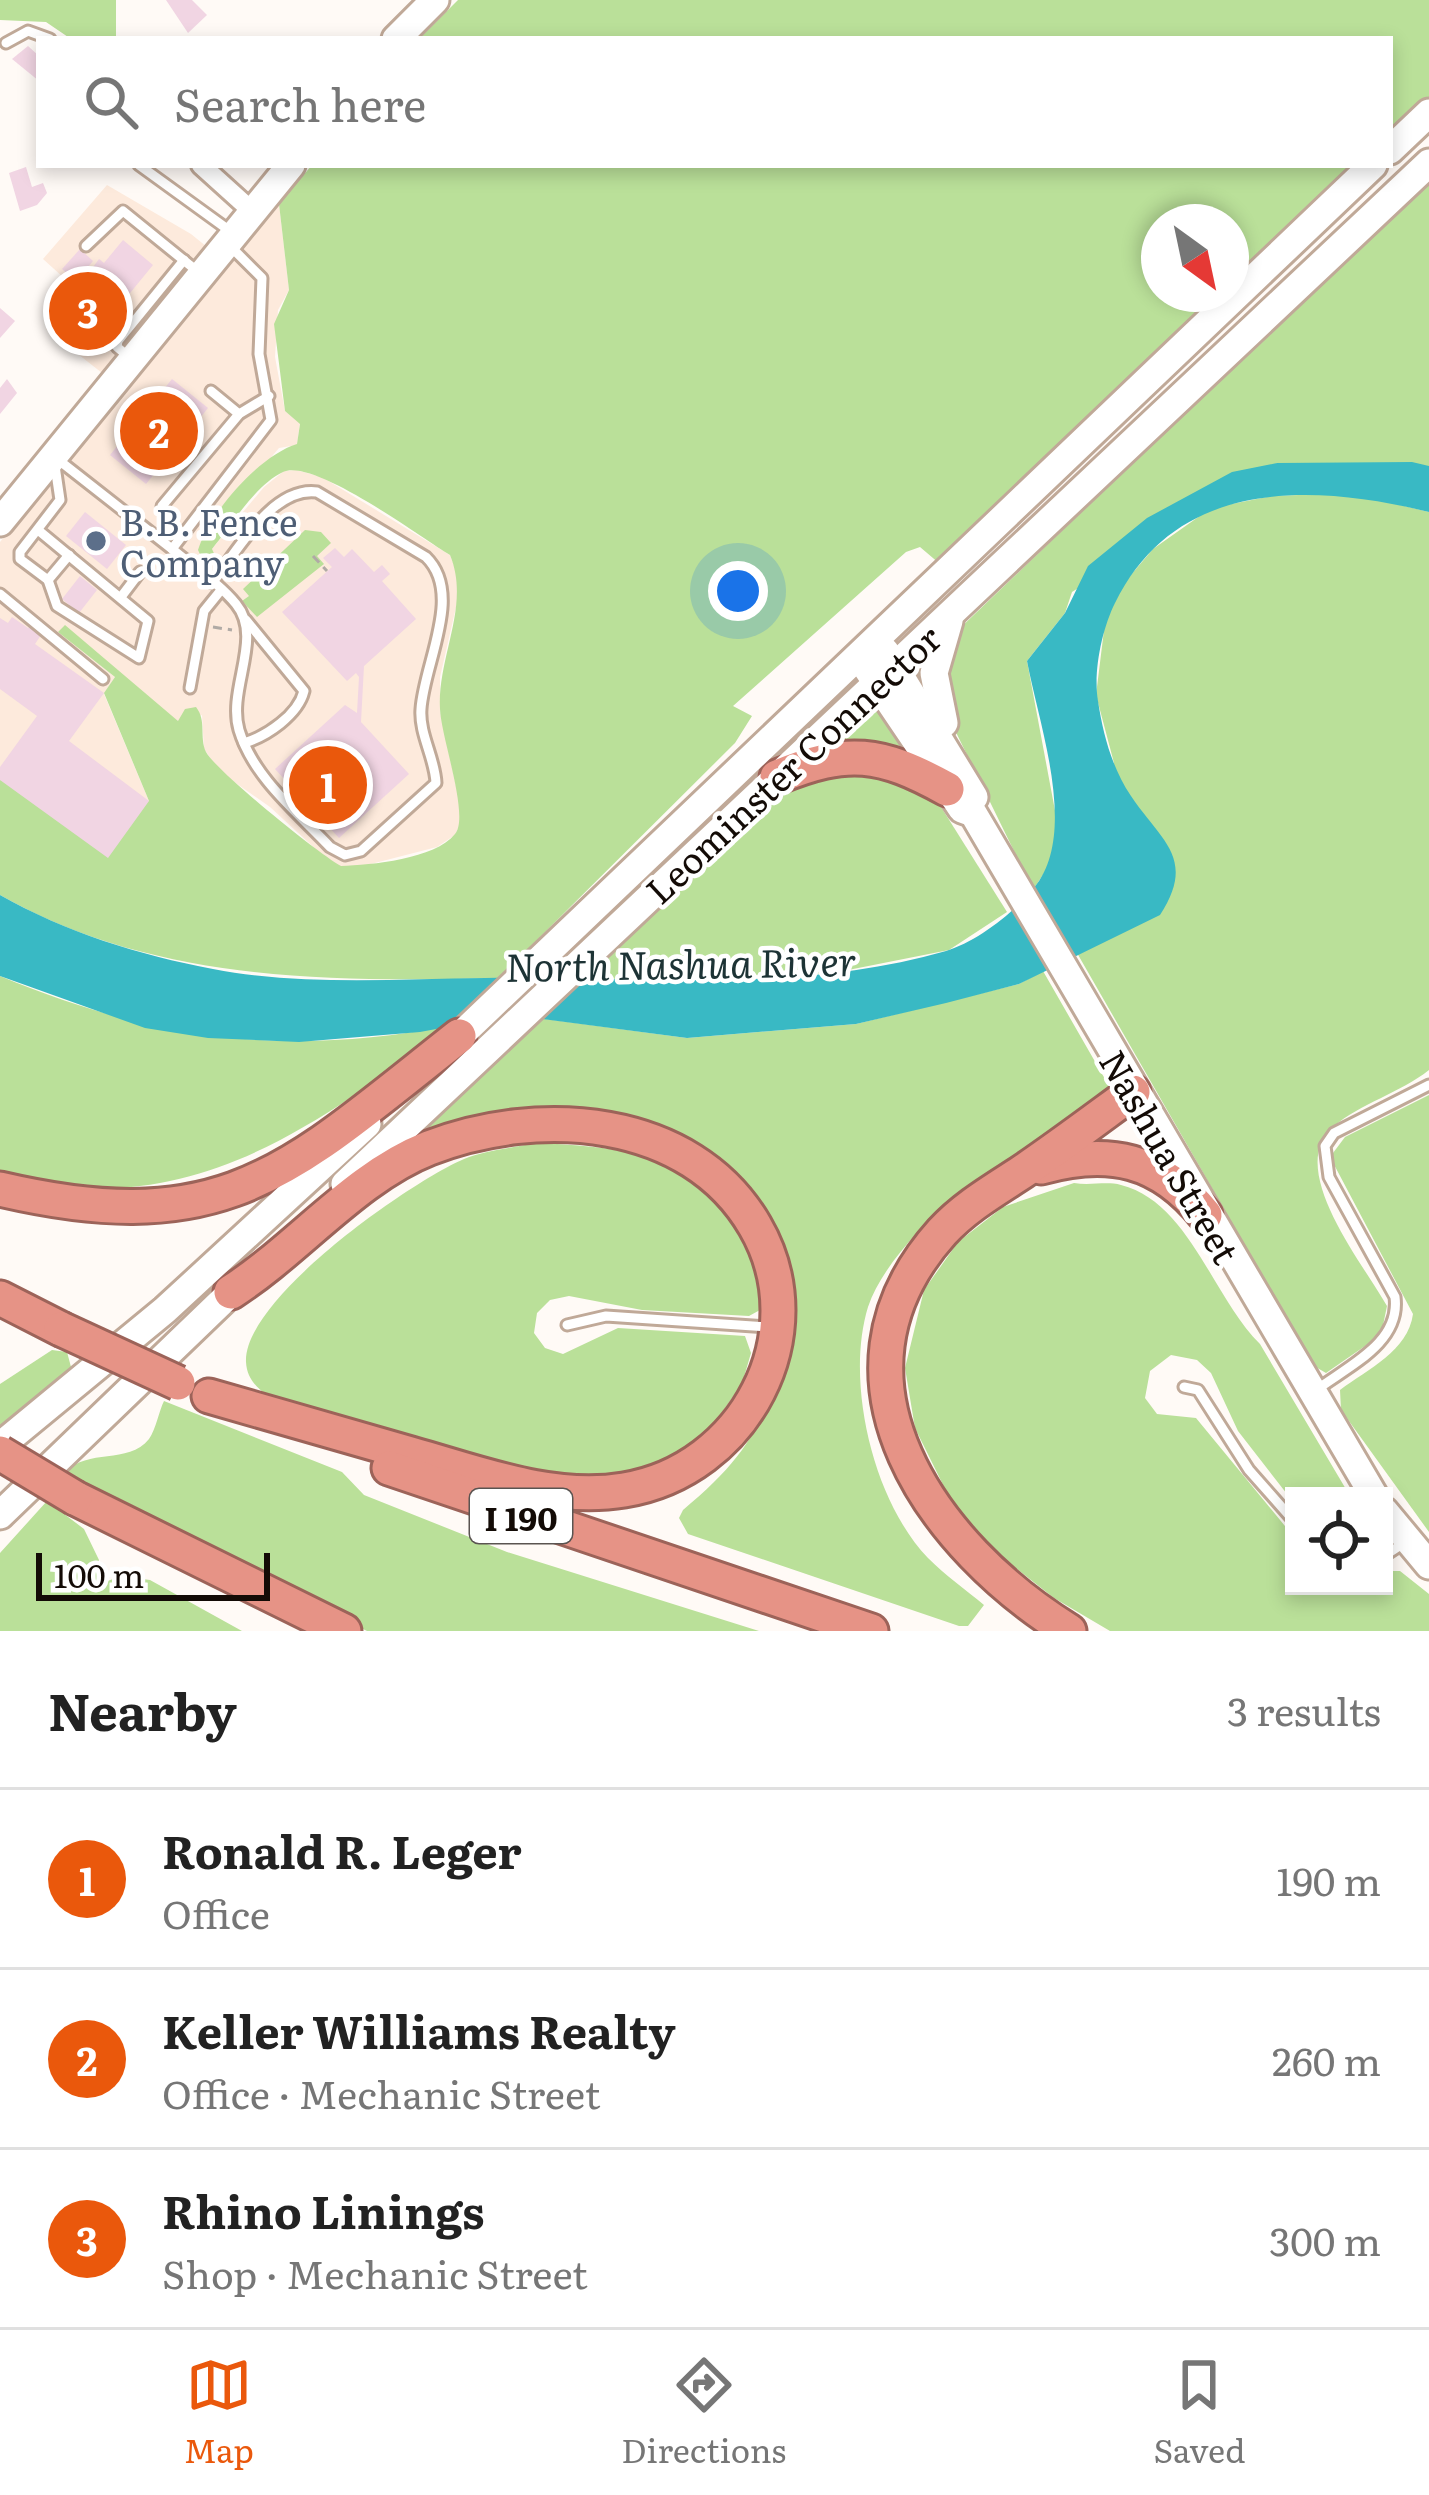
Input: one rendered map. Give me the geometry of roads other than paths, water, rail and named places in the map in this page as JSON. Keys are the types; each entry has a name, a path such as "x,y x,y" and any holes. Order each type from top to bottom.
{"highway":[{"path":"777,777 848,755 892,762 965,800"},
{"path":"0,1189 110,1209 196,1203 272,1174 398,1089 459,1036"},
{"path":"1069,1631 1001,1584 947,1527 911,1474 888,1400 890,1342 900,1302 920,1263 973,1203 1133,1092"},
{"path":"194,1390 523,1486 624,1490 692,1468 730,1435 766,1378 776,1328 772,1264 755,1226 734,1197 702,1169 621,1131 535,1122 471,1134 400,1161 296,1247 231,1292"},
{"path":"1022,1172 1085,1157 1124,1158 1167,1175 1205,1215"},
{"name":"I 190","path":"0,1298 194,1390 474,1500 871,1631"},
{"path":"0,1449 75,1498 344,1631"}],"main road":[{"path":"399,36 435,0"},
{"path":"1393,147 1429,113"},
{"name":"Leominster Connector","path":"459,1036 570,929 878,662 952,613 1429,163"},
{"path":"0,524 131,358 192,267 238,230 289,168"},
{"name":"Leominster Connector","path":"0,1515 777,777 878,662 1370,168"},
{"path":"952,613 936,659 934,687 965,800"},
{"name":"Nashua Street","path":"878,662 965,800 1205,1215 1369,1487"},
{"path":"0,1449 165,1310 398,1089"},
{"path":"1395,1549 1429,1565"}],"street":[{"path":"203,168 238,230"}],"lane":[{"path":"6,43 28,31 42,36"},
{"path":"144,168 238,230 262,278 259,345 269,396 267,430 172,549"},
{"path":"86,246 123,211 192,267"},
{"path":"211,391 239,414"},
{"path":"162,506 239,414 269,396"},
{"path":"38,530 148,620 139,658 58,606 48,580 20,559 26,545 60,500 52,455"},
{"path":"52,455 216,586 304,692 301,702 273,729 244,743"},
{"path":"190,688 202,624 216,586 278,504 311,491 426,557 443,586 421,708 436,783 369,845 345,855 330,847 273,787 244,743 236,698 244,621"},
{"path":"0,524 26,545"},
{"path":"48,580 69,556"},
{"path":"121,597 140,572"},
{"path":"0,594 103,679"},
{"path":"1311,1394 1381,1341 1394,1328 1397,1313 1395,1297 1329,1177 1325,1146 1334,1133 1429,1085"},
{"path":"567,1325 606,1316 776,1328"},
{"path":"1184,1387 1198,1390 1249,1469 1285,1511"}],"water":[{"path":"1412,462 1429,466 1429,512 1340,497 1252,500 1211,511 1174,532 1142,562 1106,625 1097,690 1119,774 1171,851 1175,879 1171,895 1160,915 1019,984 856,1024 687,1038 512,1015 420,1032 299,1042 208,1038 145,1028 0,976 0,895 76,931 130,949 213,969 281,978 775,978 890,964 946,951 1005,917 1026,898 1047,865 1054,839 1052,778 1027,661 1065,613 1088,566 1147,518 1232,472 1277,463"}],"place":[{"name":"Rhino Linings","path":"88,311"},
{"name":"Keller Williams Realty","path":"159,431"},
{"name":"B.B. Fence Company","path":"96,541"},
{"name":"Ronald R. Leger","path":"328,785"}],"water label":[{"name":"North Nashua River","path":"681,962"}]}
